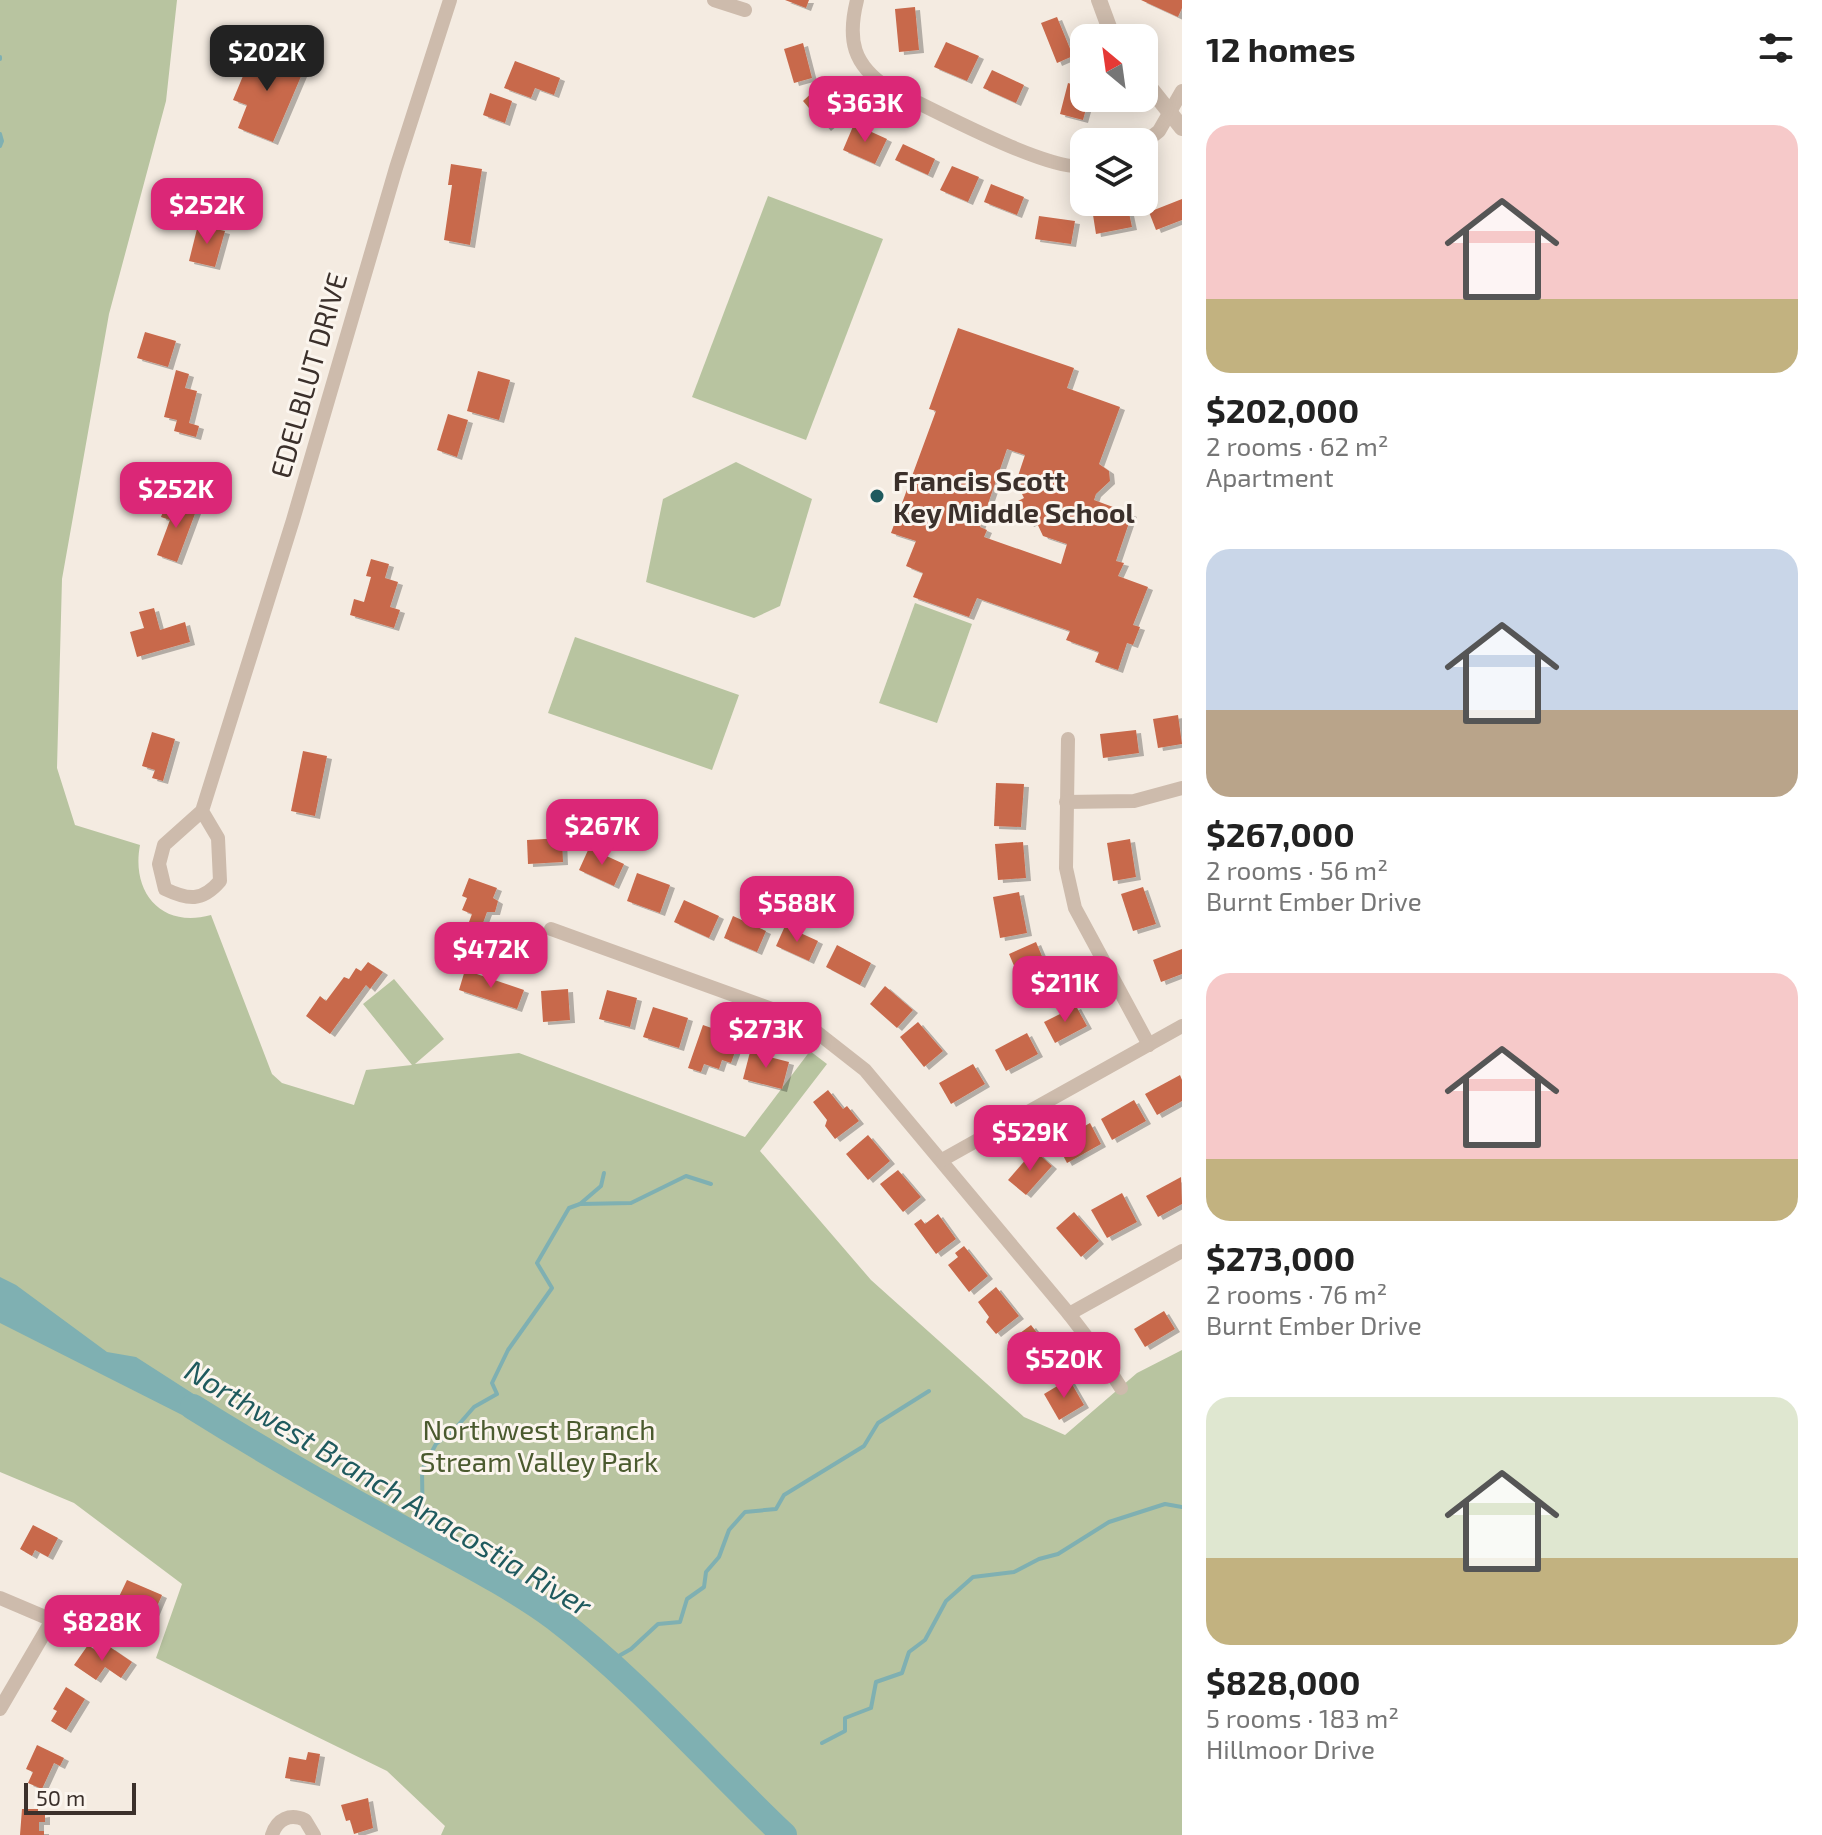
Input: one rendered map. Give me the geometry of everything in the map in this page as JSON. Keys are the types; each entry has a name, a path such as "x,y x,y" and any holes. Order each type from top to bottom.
{"street":[{"name":"EDELBLUT DRIVE","path":"202,811 293,520 396,168 450,0"},
{"path":"714,0 745,10"},
{"path":"857,0 852,41 869,75 888,88 1025,153 1070,167"},
{"path":"1099,0 1108,24"},
{"path":"1158,132 1182,91"},
{"path":"1158,98 1182,128"},
{"path":"1068,739 1066,868 1075,908 1149,1045"},
{"path":"1066,802 1134,801 1182,788"},
{"path":"202,811 218,838 220,881 210,892 184,898 165,889 159,864 164,845 202,811"},
{"path":"551,929 772,1009 814,1030 865,1070 1069,1314 1121,1388"},
{"path":"942,1160 1182,1026"},
{"path":"1069,1314 1182,1251"},
{"path":"0,1598 52,1620 0,1709"},
{"path":"272,1835 278,1822 291,1816 310,1824 314,1835"}],"green space":[{"name":"Northwest Branch Stream Valley Park","path":"0,0 177,0 166,101 109,314 62,579 57,768 75,825 140,845 140,878 153,903 164,911 178,917 211,915 272,1074 282,1083 354,1105 366,1070 412,1065 363,1004 394,979 444,1039 415,1064 519,1053 745,1137 810,1051 827,1064 760,1151 871,1280 1024,1417 1065,1435 1137,1373 1182,1350 1182,1835 441,1835 445,1826 387,1771 156,1658 182,1584 74,1503 0,1472"},
{"path":"768,196 883,239 806,440 692,397"},
{"path":"736,462 812,499 780,606 754,618 646,582 663,499"},
{"path":"915,603 972,624 937,723 879,703"},
{"path":"575,637 739,695 712,770 548,713"}],"water":[{"path":"0,1277 16,1285 107,1352 136,1357 248,1429 196,1422 0,1323"}],"building":[{"path":"785,0 809,0 806,8"},
{"path":"1141,0 1182,0 1182,8 1178,17"},
{"path":"915,7 919,50 899,52 895,9"},
{"path":"1057,17 1070,49 1070,57 1057,63 1041,23"},
{"path":"946,42 979,56 967,81 934,67"},
{"path":"803,43 812,78 794,83 784,49"},
{"path":"255,47 305,67 273,142 238,128 247,105 233,100"},
{"path":"515,61 560,78 554,95 535,88 531,98 504,88"},
{"path":"992,70 1024,85 1016,103 983,88"},
{"path":"1068,83 1070,112 1085,112 1083,120 1060,114"},
{"path":"816,89 839,117 826,128 803,101"},
{"path":"490,93 512,101 505,123 483,115"},
{"path":"854,124 887,139 875,164 843,150"},
{"path":"903,144 935,159 928,175 895,160"},
{"path":"451,164 482,169 470,245 444,240 452,185 448,185"},
{"path":"952,166 979,177 968,202 940,190"},
{"path":"991,184 1024,197 1017,215 984,202"},
{"path":"1182,199 1182,220 1156,230 1151,216 1158,216 1158,208"},
{"path":"1039,216 1075,221 1071,244 1035,239"},
{"path":"1093,216 1130,216 1132,227 1096,234"},
{"path":"198,225 225,231 215,267 189,261"},
{"path":"958,328 1074,368 1067,388 1120,407 1099,464 1109,471 1110,481 1094,500 1132,514 1116,561 1124,563 1118,576 1148,587 1133,625 1140,627 1133,645 1127,643 1118,670 1095,662 1099,652 1066,640 1070,631 977,598 969,617 913,597 923,573 906,566 916,541 891,533 936,411 929,409","holes":["1007,449 1025,455 1016,482 1024,498 1018,501 1029,524 1036,521 1043,536 1067,544 1061,564 984,537 987,530 980,527"]},
{"path":"145,332 176,341 168,367 137,358"},
{"path":"176,370 189,374 185,388 197,391 189,423 199,426 196,437 174,431 177,420 164,417"},
{"path":"478,371 510,380 499,420 467,411"},
{"path":"448,414 468,420 457,457 437,450"},
{"path":"167,501 196,511 177,562 157,555 170,520 161,517"},
{"path":"371,559 389,564 385,578 398,582 390,607 400,610 394,628 350,615 354,599 364,602 371,577 366,576"},
{"path":"154,608 160,630 185,622 190,642 137,657 130,632 144,628 139,612"},
{"path":"1178,715 1182,744 1158,748 1153,719"},
{"path":"1136,730 1139,753 1103,758 1100,734"},
{"path":"152,732 175,739 163,781 152,778 155,770 142,766"},
{"path":"303,751 327,756 315,816 291,811"},
{"path":"996,783 1024,784 1021,827 994,826"},
{"path":"562,838 563,862 528,864 527,840"},
{"path":"1130,839 1136,877 1113,881 1107,843"},
{"path":"1023,842 1026,878 998,880 995,844"},
{"path":"589,848 624,864 614,886 579,870"},
{"path":"637,873 670,885 660,913 627,901"},
{"path":"469,878 497,888 493,898 498,901 495,912 487,912 479,934 466,930 472,914 462,910 467,898 462,896"},
{"path":"1143,887 1156,924 1133,931 1121,894"},
{"path":"1019,892 1027,933 1000,938 993,897"},
{"path":"684,900 719,916 709,938 674,922"},
{"path":"733,916 766,931 757,952 724,938"},
{"path":"785,926 818,941 809,961 776,946"},
{"path":"1036,942 1050,975 1023,987 1009,954"},
{"path":"837,945 871,963 860,985 826,967"},
{"path":"1182,949 1182,974 1161,982 1153,960"},
{"path":"368,962 383,972 370,989 366,985 330,1034 306,1016 320,996 326,1001 344,977 349,979 356,968 361,971"},
{"path":"465,970 524,990 517,1009 459,990"},
{"path":"885,986 913,1010 897,1028 870,1004"},
{"path":"568,989 570,1020 543,1022 541,991"},
{"path":"607,990 637,998 630,1027 599,1019"},
{"path":"1076,1006 1087,1026 1055,1043 1044,1022"},
{"path":"653,1007 688,1018 679,1048 643,1037"},
{"path":"918,1022 943,1051 924,1067 900,1037"},
{"path":"703,1025 740,1038 731,1063 722,1060 719,1069 704,1064 701,1072 688,1068"},
{"path":"1027,1033 1038,1054 1006,1071 995,1050"},
{"path":"750,1052 789,1062 782,1089 743,1079"},
{"path":"973,1064 985,1084 951,1104 939,1083"},
{"path":"1180,1075 1182,1101 1157,1115 1145,1094"},
{"path":"828,1090 843,1109 847,1106 859,1121 835,1139 825,1126 827,1120 813,1102"},
{"path":"1134,1100 1146,1121 1112,1140 1101,1119"},
{"path":"1090,1123 1101,1144 1067,1163 1056,1142"},
{"path":"868,1135 890,1161 868,1180 846,1154"},
{"path":"1034,1150 1052,1166 1026,1195 1008,1180"},
{"path":"898,1170 921,1197 903,1212 880,1184"},
{"path":"1181,1177 1182,1204 1158,1217 1146,1196"},
{"path":"1122,1193 1137,1222 1107,1238 1091,1210"},
{"path":"1074,1212 1099,1241 1081,1257 1056,1228"},
{"path":"938,1214 956,1239 936,1254 914,1224 921,1219 925,1224"},
{"path":"964,1246 988,1276 969,1292 948,1265 958,1257 955,1253"},
{"path":"996,1287 1019,1316 996,1334 986,1322 989,1317 978,1302"},
{"path":"1164,1311 1175,1329 1145,1347 1134,1329"},
{"path":"1031,1325 1057,1359 1036,1375 1033,1371 1027,1375 1007,1349 1011,1346 1008,1342"},
{"path":"1069,1379 1084,1405 1059,1420 1044,1394"},
{"path":"33,1525 58,1538 48,1557 35,1550 32,1556 20,1549"},
{"path":"127,1580 162,1595 143,1639 125,1630 133,1612 115,1605"},
{"path":"88,1645 104,1656 110,1647 132,1662 121,1678 105,1667 96,1680 74,1665"},
{"path":"66,1687 85,1699 66,1730 51,1721 57,1711 53,1709"},
{"path":"37,1745 64,1758 60,1766 54,1763 42,1789 28,1783 33,1772 26,1769"},
{"path":"308,1752 320,1754 315,1783 285,1778 289,1757 306,1760"},
{"path":"368,1798 373,1828 354,1834 341,1805"},
{"path":"22,1809 38,1809 38,1815 45,1814 45,1822 39,1822 39,1831 44,1831 44,1835 20,1835"}],"waterway":[{"path":"0,134 0,146"},
{"path":"580,1204 601,1186 604,1173"},
{"path":"423,1540 422,1470 436,1444 454,1430 474,1407 497,1394 492,1383 508,1350 552,1288 537,1263 569,1208 580,1204 631,1203 686,1176 711,1184"},
{"path":"610,1661 631,1649 658,1624 680,1622 687,1599 704,1587 706,1572 719,1557 729,1530 745,1512 776,1509 784,1495 864,1446 878,1423 929,1391"},
{"name":"Northwest Branch Anacostia River","path":"193,1407 320,1483 498,1581 555,1618 616,1669 784,1835"},
{"path":"822,1743 845,1731 845,1718 871,1708 876,1682 902,1673 909,1652 925,1640 946,1601 973,1577 1014,1572 1039,1559 1058,1554 1109,1522 1165,1504 1182,1507"}],"place":[{"name":"Francis Scott Key Middle School","path":"877,496"}]}
